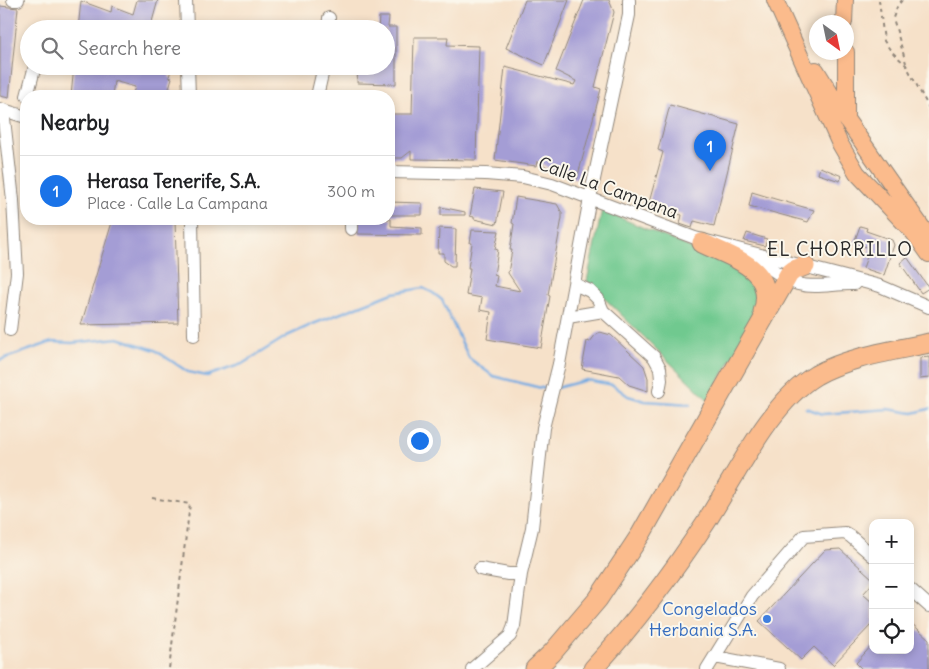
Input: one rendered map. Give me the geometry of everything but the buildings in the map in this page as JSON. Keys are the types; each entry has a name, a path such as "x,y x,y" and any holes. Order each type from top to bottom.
{"highway":[{"path":"698,240 746,264 754,270 766,290 766,303 761,321"},
{"path":"535,669 598,599 641,534 786,279 794,270 805,266"},
{"path":"593,669 640,615 674,569 706,522 764,428 785,400 802,385 827,370 847,362 929,344"}],"main road":[{"path":"844,15 845,0"},
{"path":"775,3 846,119 929,238"},
{"path":"775,3 839,142 857,173 914,233 929,254"},
{"path":"846,60 846,119 849,142 854,158 876,194"},
{"path":"847,60 853,108 872,154"},
{"path":"830,92 838,91 846,84"}],"street":[{"path":"13,0 18,0"},
{"path":"186,0 187,20"},
{"path":"472,669 510,636 514,626 520,574 532,528 543,428 559,364 590,198 630,15 629,0"},
{"path":"29,90 33,75"},
{"path":"188,75 189,90"},
{"path":"318,90 322,75"},
{"path":"10,330 17,273 13,200 2,110 20,116"},
{"name":"Calle La Campana","path":"395,172 486,174 523,177 552,184 698,240 738,253 764,263 786,279 805,285 839,283 880,286"},
{"path":"192,225 194,334"},
{"name":"Calle La Campana","path":"698,240 880,286 929,307"},
{"path":"574,284 590,292 598,299 603,311 654,356 660,368 661,380 659,391"},
{"path":"568,318 603,311"},
{"path":"707,669 752,596 804,536 845,533 869,553"},
{"path":"480,568 508,574 520,574"},
{"path":"914,592 929,604"},
{"path":"715,657 779,669"}],"path":[{"path":"879,0 884,41 891,51 906,65"},
{"path":"902,0 896,7 893,18 906,65 929,108"},
{"path":"152,498 190,504 170,669"}],"green space":[{"path":"602,210 747,272 759,300 757,315 708,400 587,281"}],"waterway":[{"path":"0,360 52,342 72,343 118,338 155,350 188,372 207,376 242,364 287,336 313,324 393,293 423,288 442,300 469,358 493,376 548,388"},
{"path":"556,388 587,380 613,385 628,396 645,401 691,404"},
{"path":"806,408 823,414 888,409 913,413 929,409"}],"place":[{"name":"Herasa Tenerife, S.A.","path":"710,171"},
{"name":"Congelados Herbania S.A.","path":"767,619"}],"district":[{"name":"EL CHORRILLO","path":"840,249"}]}
